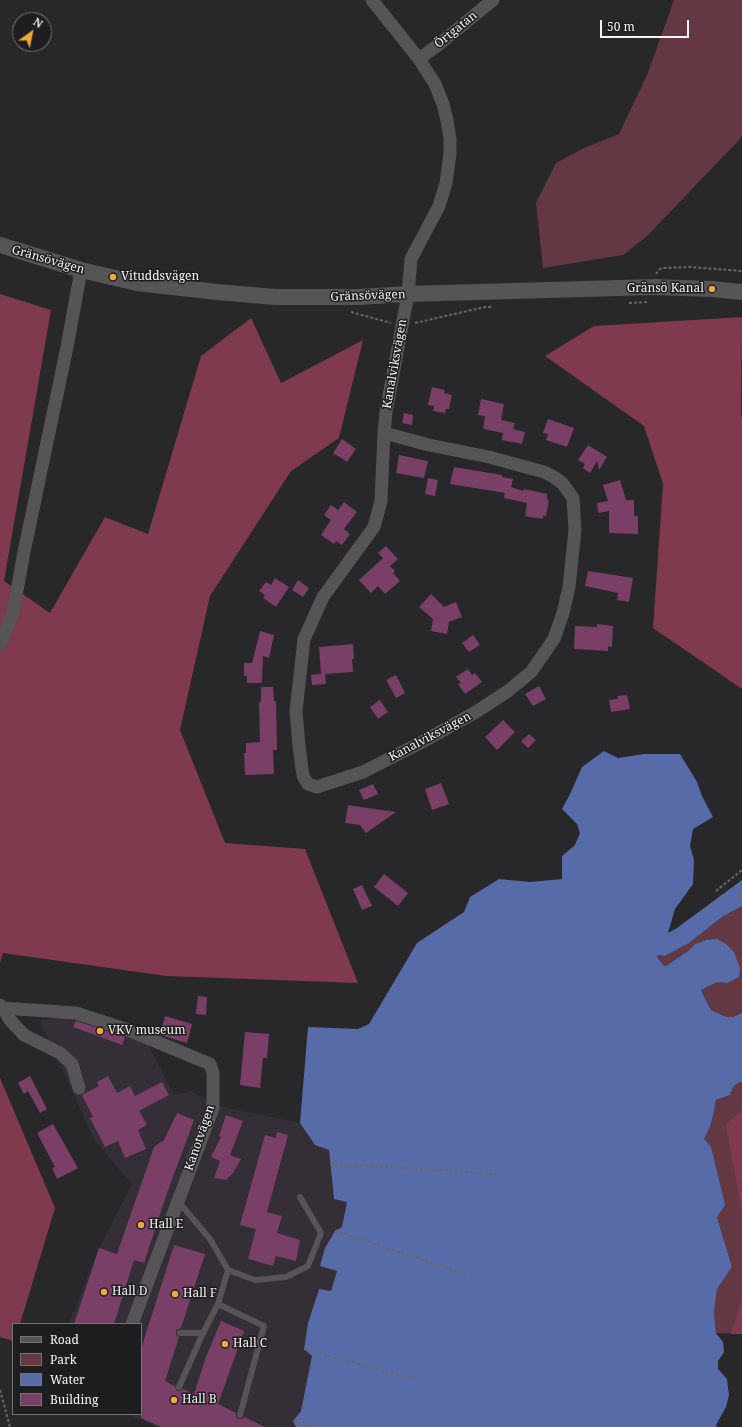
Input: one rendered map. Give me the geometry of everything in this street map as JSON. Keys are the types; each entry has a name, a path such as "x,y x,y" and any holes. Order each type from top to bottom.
{"street":[{"name":"Kanalviksvägen","path":"372,0 419,58 435,84 443,104 450,139 450,154 446,183 439,206 411,259 408,294 386,412 384,434 381,501 374,527 323,597 304,639 296,711 299,746 303,776 308,784 317,787 362,772 422,742 476,712 508,691 532,672 554,638 563,613 569,587 575,530 573,498 563,484 544,472 489,457 384,434"},
{"name":"Örtgatan","path":"419,58 438,45 493,0"},
{"name":"Gränsövägen","path":"0,245 81,270 137,283 275,297 359,297 408,294 654,287 712,289 742,292"},
{"path":"0,646 13,613 81,270"},
{"name":"Kanotvägen","path":"2,1007 10,1020 24,1035 60,1052 72,1064 79,1088"},
{"name":"Kanotvägen","path":"2,1007 76,1013 128,1030 210,1064 213,1073 213,1108 132,1323"}],"lane":[{"path":"178,1201 210,1239 228,1270 255,1280 286,1277 308,1266 321,1233 300,1197"},
{"path":"179,1388 203,1332 218,1304 228,1270"},
{"path":"218,1304 264,1326 240,1415"},
{"path":"180,1333 203,1332"}],"path":[{"path":"716,891 742,870"},
{"path":"330,1165 393,1167 496,1174"},
{"path":"335,1231 466,1274"},
{"path":"304,1349 417,1380"},
{"path":"0,1390 10,1427"},
{"path":"293,1421 318,1427"}],"shaded area":[{"path":"0,294 51,310 4,581 50,613 105,517 148,534 201,356 251,318 281,383 363,340 339,438 291,471 210,596 180,730 225,843 305,849 358,983 166,976 3,953 0,963"},
{"path":"742,317 742,689 653,628 663,484 644,426 545,356 594,326"},
{"path":"76,1015 147,1042 174,1095 191,1091 219,1106 300,1123 315,1145 329,1150 333,1198 348,1202 342,1227 320,1265 337,1271 331,1291 318,1289 308,1323 304,1349 312,1356 301,1411 293,1421 296,1427 157,1427 130,1415 142,1415 142,1323 69,1323 99,1248 132,1184 95,1141 40,1021"},
{"path":"0,1078 55,1208 20,1323 12,1323 12,1341 0,1337"},
{"path":"742,1111 742,1213 726,1124"},
{"path":"742,1298 742,1334 731,1334"}],"green space":[{"path":"674,0 742,0 741,138 647,236 623,255 543,268 536,203 556,163 584,148 619,134 647,75"},
{"path":"742,906 742,1013 733,1017 725,1017 711,1010 701,989 717,981 727,983 706,940 695,944 688,951 666,966 664,966 657,957 658,955 665,956 689,943 722,917"},
{"path":"739,1082 742,1082 742,1334 716,1333 714,1313 717,1289 732,1267 717,1217 704,1139 710,1127 716,1100 730,1095 733,1087"}],"water":[{"path":"604,751 618,758 644,754 680,754 697,782 702,796 713,817 693,829 690,846 694,860 693,884 675,909 668,933 742,880 742,906 722,917 689,943 665,956 658,955 657,957 664,966 666,966 688,951 695,944 706,940 717,939 726,944 734,952 740,968 739,977 727,983 717,982 701,990 711,1010 726,1017 733,1017 742,1013 742,1082 739,1082 733,1087 730,1095 716,1100 710,1127 704,1139 711,1147 725,1205 717,1217 732,1267 717,1289 714,1313 716,1333 723,1342 724,1352 718,1361 718,1369 727,1379 729,1395 726,1407 716,1425 717,1427 296,1427 293,1421 301,1411 312,1356 304,1349 308,1323 319,1289 331,1291 337,1271 320,1266 325,1248 335,1231 342,1227 347,1202 334,1199 329,1150 315,1145 300,1123 308,1027 358,1029 369,1024 417,943 464,912 470,897 499,879 530,882 562,879 562,856 575,845 580,833 577,824 562,809 582,767"}],"building":[{"path":"432,387 445,390 444,393 452,395 449,409 446,409 445,413 433,411 434,406 428,405"},
{"path":"481,399 504,404 501,420 515,423 513,429 525,432 522,444 502,440 503,433 483,429 485,416 478,415"},
{"path":"404,413 413,415 412,425 402,423"},
{"path":"548,419 574,428 567,447 546,440 548,434 543,433"},
{"path":"342,439 356,449 347,462 333,453"},
{"path":"588,445 607,457 599,470 597,461 590,473 583,468 585,464 578,460"},
{"path":"399,455 428,461 424,478 396,473"},
{"path":"454,467 502,475 502,477 513,479 511,487 523,491 524,489 547,494 547,499 549,500 546,516 543,516 543,519 525,516 527,503 504,498 505,493 450,484"},
{"path":"428,478 438,480 435,496 425,494"},
{"path":"620,480 626,500 634,500 634,516 638,516 638,534 609,533 609,511 598,513 597,503 608,501 603,485"},
{"path":"344,502 357,512 344,529 350,534 342,545 336,541 334,544 321,535 331,520 324,515 331,505 338,510"},
{"path":"386,546 398,559 390,566 395,571 393,573 400,581 385,594 378,586 371,593 359,580 383,558 378,553"},
{"path":"588,571 633,578 629,602 617,600 618,593 585,586"},
{"path":"275,578 289,587 276,607 263,598 265,595 259,591 266,582 271,585"},
{"path":"298,580 309,588 303,597 292,590"},
{"path":"431,594 444,607 456,602 462,617 449,622 447,634 431,631 433,619 419,607"},
{"path":"597,624 613,626 612,647 608,646 608,651 574,649 575,626 597,627"},
{"path":"260,631 274,635 269,658 263,656 262,683 247,683 247,676 244,676 244,663 252,663"},
{"path":"473,635 480,645 469,652 462,643"},
{"path":"353,644 353,672 325,674 326,684 312,685 311,675 321,674 319,647"},
{"path":"468,669 472,675 475,673 482,682 465,694 458,684 461,683 456,677"},
{"path":"396,675 405,693 396,698 386,680"},
{"path":"539,686 546,699 533,706 525,694"},
{"path":"261,687 273,687 274,701 276,701 277,750 273,750 274,774 245,775 244,753 246,753 246,743 260,742 259,702 261,702"},
{"path":"627,695 630,709 611,712 609,700 618,699 617,696"},
{"path":"380,700 388,712 378,719 370,707"},
{"path":"503,720 515,732 497,750 485,737"},
{"path":"529,734 536,740 528,748 521,741"},
{"path":"441,783 449,804 432,810 425,789"},
{"path":"373,784 378,794 364,800 359,790"},
{"path":"348,805 396,812 366,833 360,825 345,823"},
{"path":"384,874 408,893 398,906 374,887"},
{"path":"362,885 372,906 362,910 353,889"},
{"path":"198,996 207,997 206,1015 196,1014"},
{"path":"165,1016 192,1024 187,1043 160,1035"},
{"name":"VKV museum","path":"76,1021 125,1037 122,1045 73,1027"},
{"path":"245,1032 269,1034 267,1058 263,1058 260,1088 240,1085"},
{"path":"30,1076 47,1109 40,1113 28,1091 24,1094 18,1083"},
{"path":"108,1076 117,1093 130,1086 135,1096 162,1082 169,1095 139,1111 147,1125 138,1130 146,1149 125,1158 118,1141 105,1147 90,1118 93,1117 82,1095 99,1086 97,1082"},
{"path":"177,1113 194,1120 166,1196 144,1263 134,1260 114,1323 74,1323 99,1248 117,1254 154,1147 164,1140"},
{"path":"226,1115 243,1121 230,1155 241,1159 233,1173 226,1180 214,1178 220,1161 211,1157 221,1137 219,1136"},
{"path":"53,1124 78,1168 57,1179 52,1168 55,1167 37,1133"},
{"path":"277,1132 288,1135 267,1212 282,1216 277,1233 300,1240 296,1261 276,1256 273,1266 248,1259 256,1229 240,1225 265,1135 276,1138"},
{"path":"174,1245 205,1254 181,1328 176,1331 176,1335 179,1337 165,1381 175,1386 177,1391 183,1389 194,1394 206,1357 221,1321 244,1331 218,1404 236,1413 236,1417 238,1419 242,1419 244,1417 265,1427 161,1427 141,1418 142,1346"}],"place":[{"name":"Vituddsvägen","path":"113,277"},
{"name":"Gränsö Kanal","path":"712,289"},
{"name":"VKV museum","path":"100,1031"},
{"name":"Hall E","path":"141,1225"},
{"name":"Hall D","path":"104,1292"},
{"name":"Hall F","path":"175,1294"},
{"name":"Hall C","path":"225,1344"},
{"name":"Hall B","path":"174,1400"}]}
